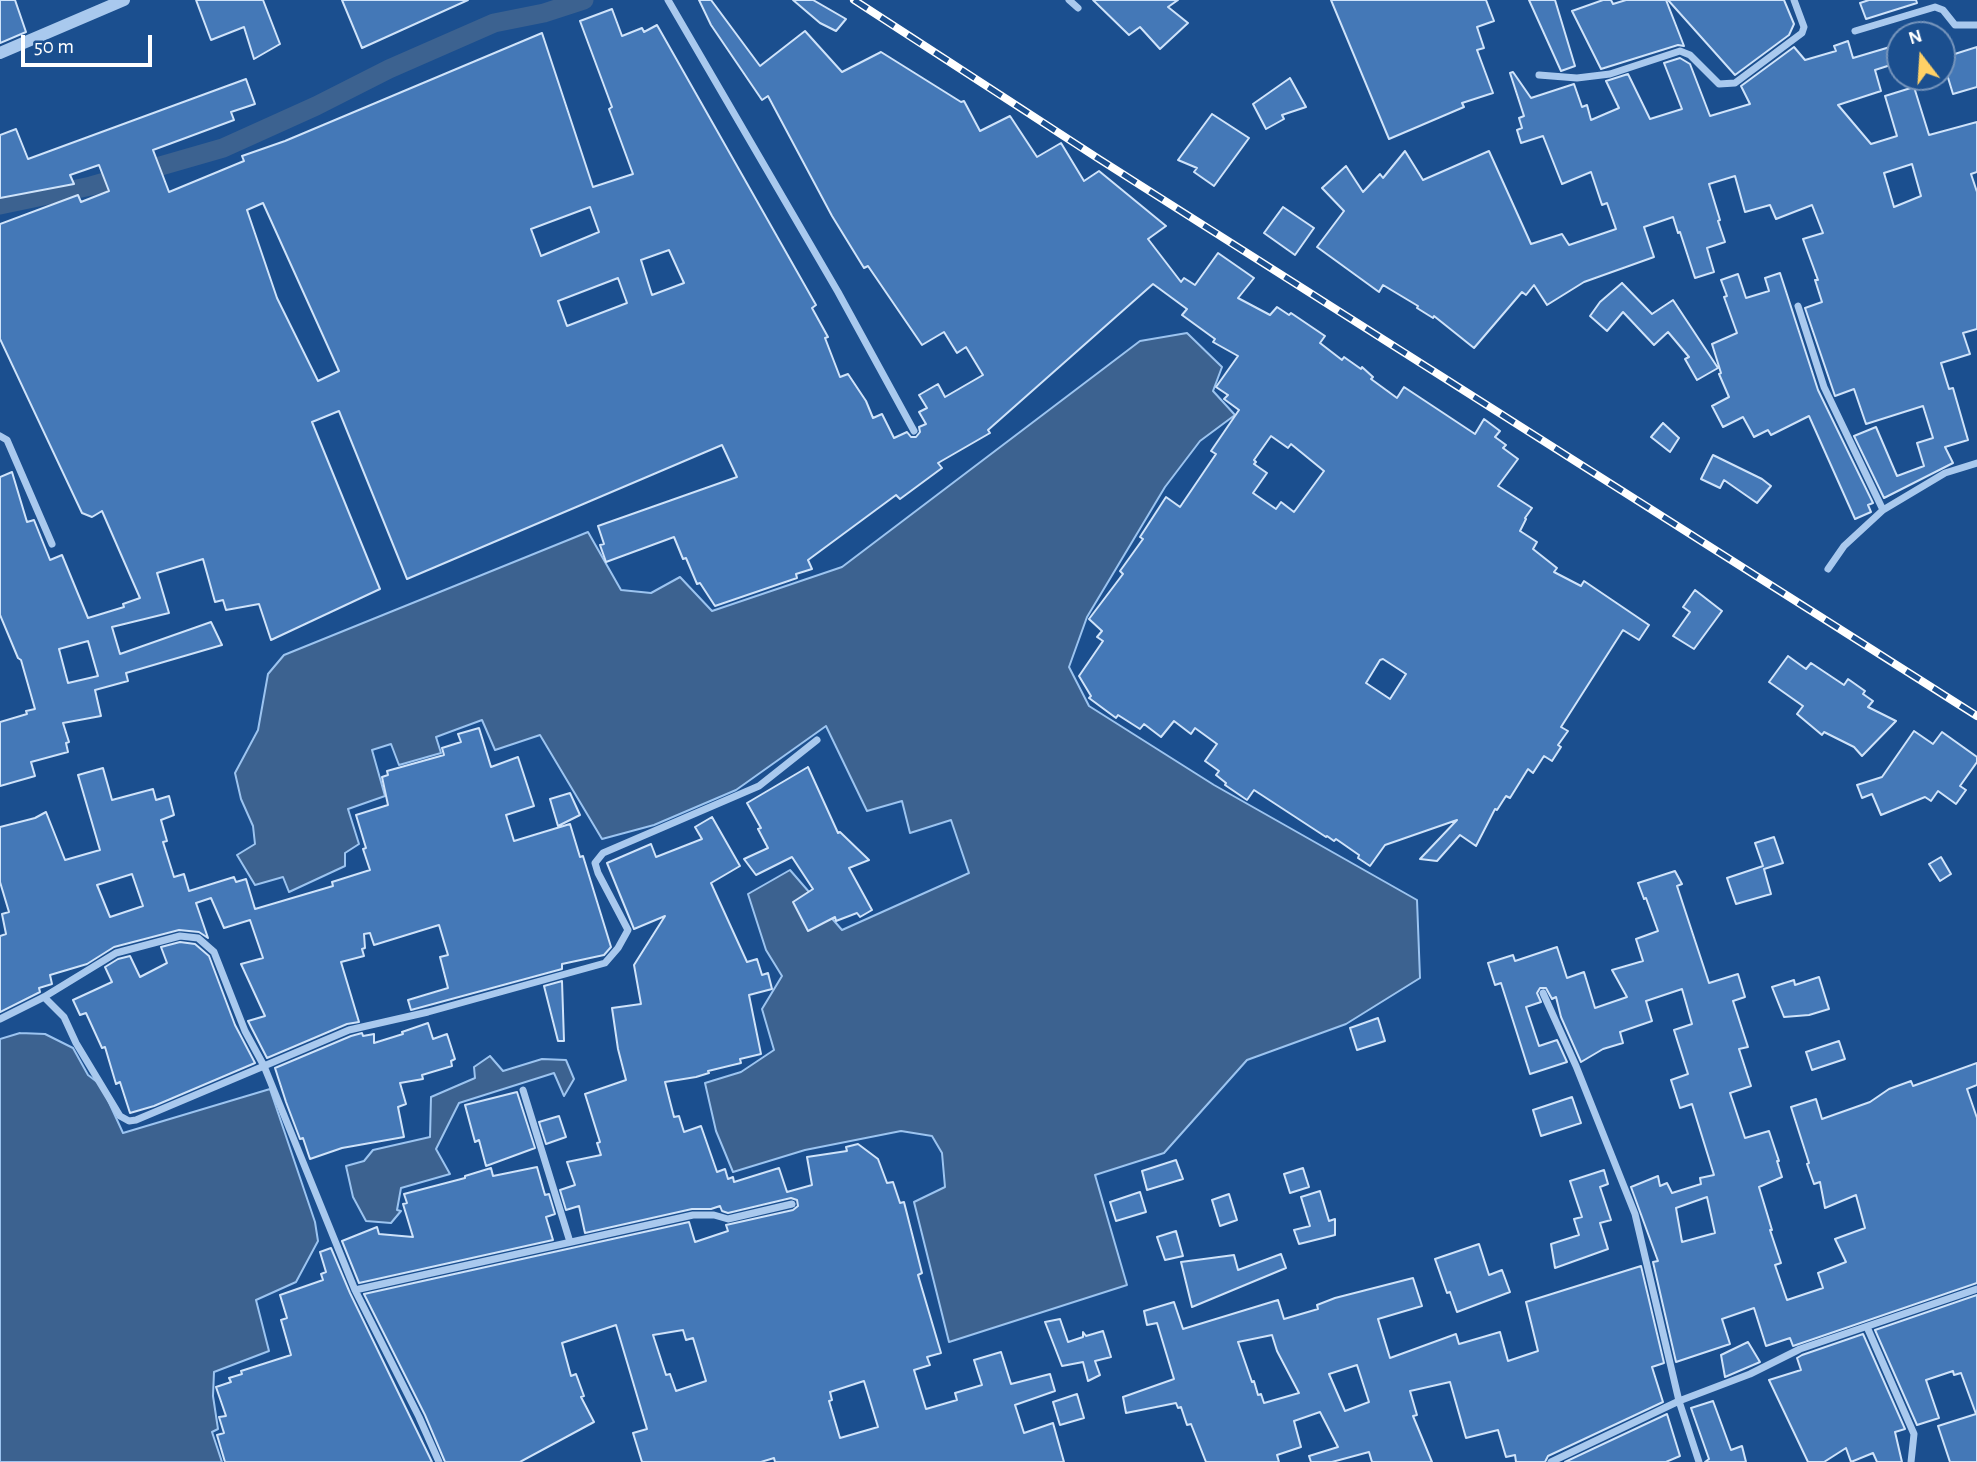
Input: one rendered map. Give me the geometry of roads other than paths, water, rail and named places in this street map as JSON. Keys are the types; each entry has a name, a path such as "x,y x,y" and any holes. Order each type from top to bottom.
{"street":[{"path":"0,53 124,0"},
{"path":"668,0 838,292 914,431"},
{"path":"1069,0 1078,8"},
{"path":"1539,75 1577,78 1610,74 1680,51 1689,55 1719,84 1735,83 1802,33 1804,27 1794,0"},
{"path":"1855,31 1935,7 1943,10 1955,25 1977,25"},
{"path":"1798,306 1824,387 1883,510"},
{"path":"0,436 7,440 52,544"},
{"path":"1828,569 1844,546 1883,510 1945,473 1977,463"},
{"path":"44,997 64,1017 76,1043 120,1115 129,1121 136,1120 349,1030 428,1012 605,963 628,930 598,873 595,863 603,853 759,786 817,740"},
{"path":"0,1019 44,997 116,953 180,936 198,938 214,952 245,1031 264,1066 355,1290 439,1462"},
{"path":"1544,993 1576,1066 1634,1214 1679,1401 1699,1462"},
{"path":"523,1090 570,1242"},
{"path":"355,1290 693,1215 714,1215 728,1219 792,1204"},
{"path":"1551,1462 1679,1401 1751,1374 1800,1349 1977,1289"},
{"path":"1867,1326 1914,1434 1911,1462"}],"water":[{"path":"1187,333 1222,367 1213,391 1235,415 1200,441 1165,487 1087,617 1069,667 1089,706 1214,785 1417,900 1420,978 1346,1024 1247,1060 1164,1153 1095,1175 1127,1285 949,1342 914,1202 945,1187 942,1153 932,1136 901,1131 805,1150 733,1172 716,1131 705,1083 741,1072 774,1050 762,1009 782,976 766,950 748,894 790,870 842,930 969,873 951,820 910,833 902,801 867,811 826,726 736,790 654,825 602,839 540,735 495,750 482,720 436,737 441,753 399,765 391,744 372,750 385,796 348,809 359,844 345,853 345,866 289,892 283,877 255,885 237,855 255,844 253,826 241,799 235,773 258,730 268,674 284,655 588,532 621,590 651,593 680,577 712,611 842,567 1140,341"},
{"path":"20,1033 45,1034 73,1048 88,1075 101,1085 123,1133 270,1089 315,1222 318,1241 296,1282 256,1300 269,1351 214,1372 213,1396 218,1429 212,1432 222,1462 0,1462 0,1039"},
{"path":"490,1056 503,1071 542,1059 566,1060 574,1079 564,1096 554,1073 459,1103 436,1149 450,1174 401,1188 397,1210 401,1211 391,1223 366,1221 353,1197 346,1166 364,1161 373,1150 430,1137 431,1097 475,1078 474,1067"}],"waterway":[{"path":"0,205 91,186 223,148 389,69 494,23 544,13 584,0"}],"railway":[{"path":"854,0 1099,159 1977,716"}]}
